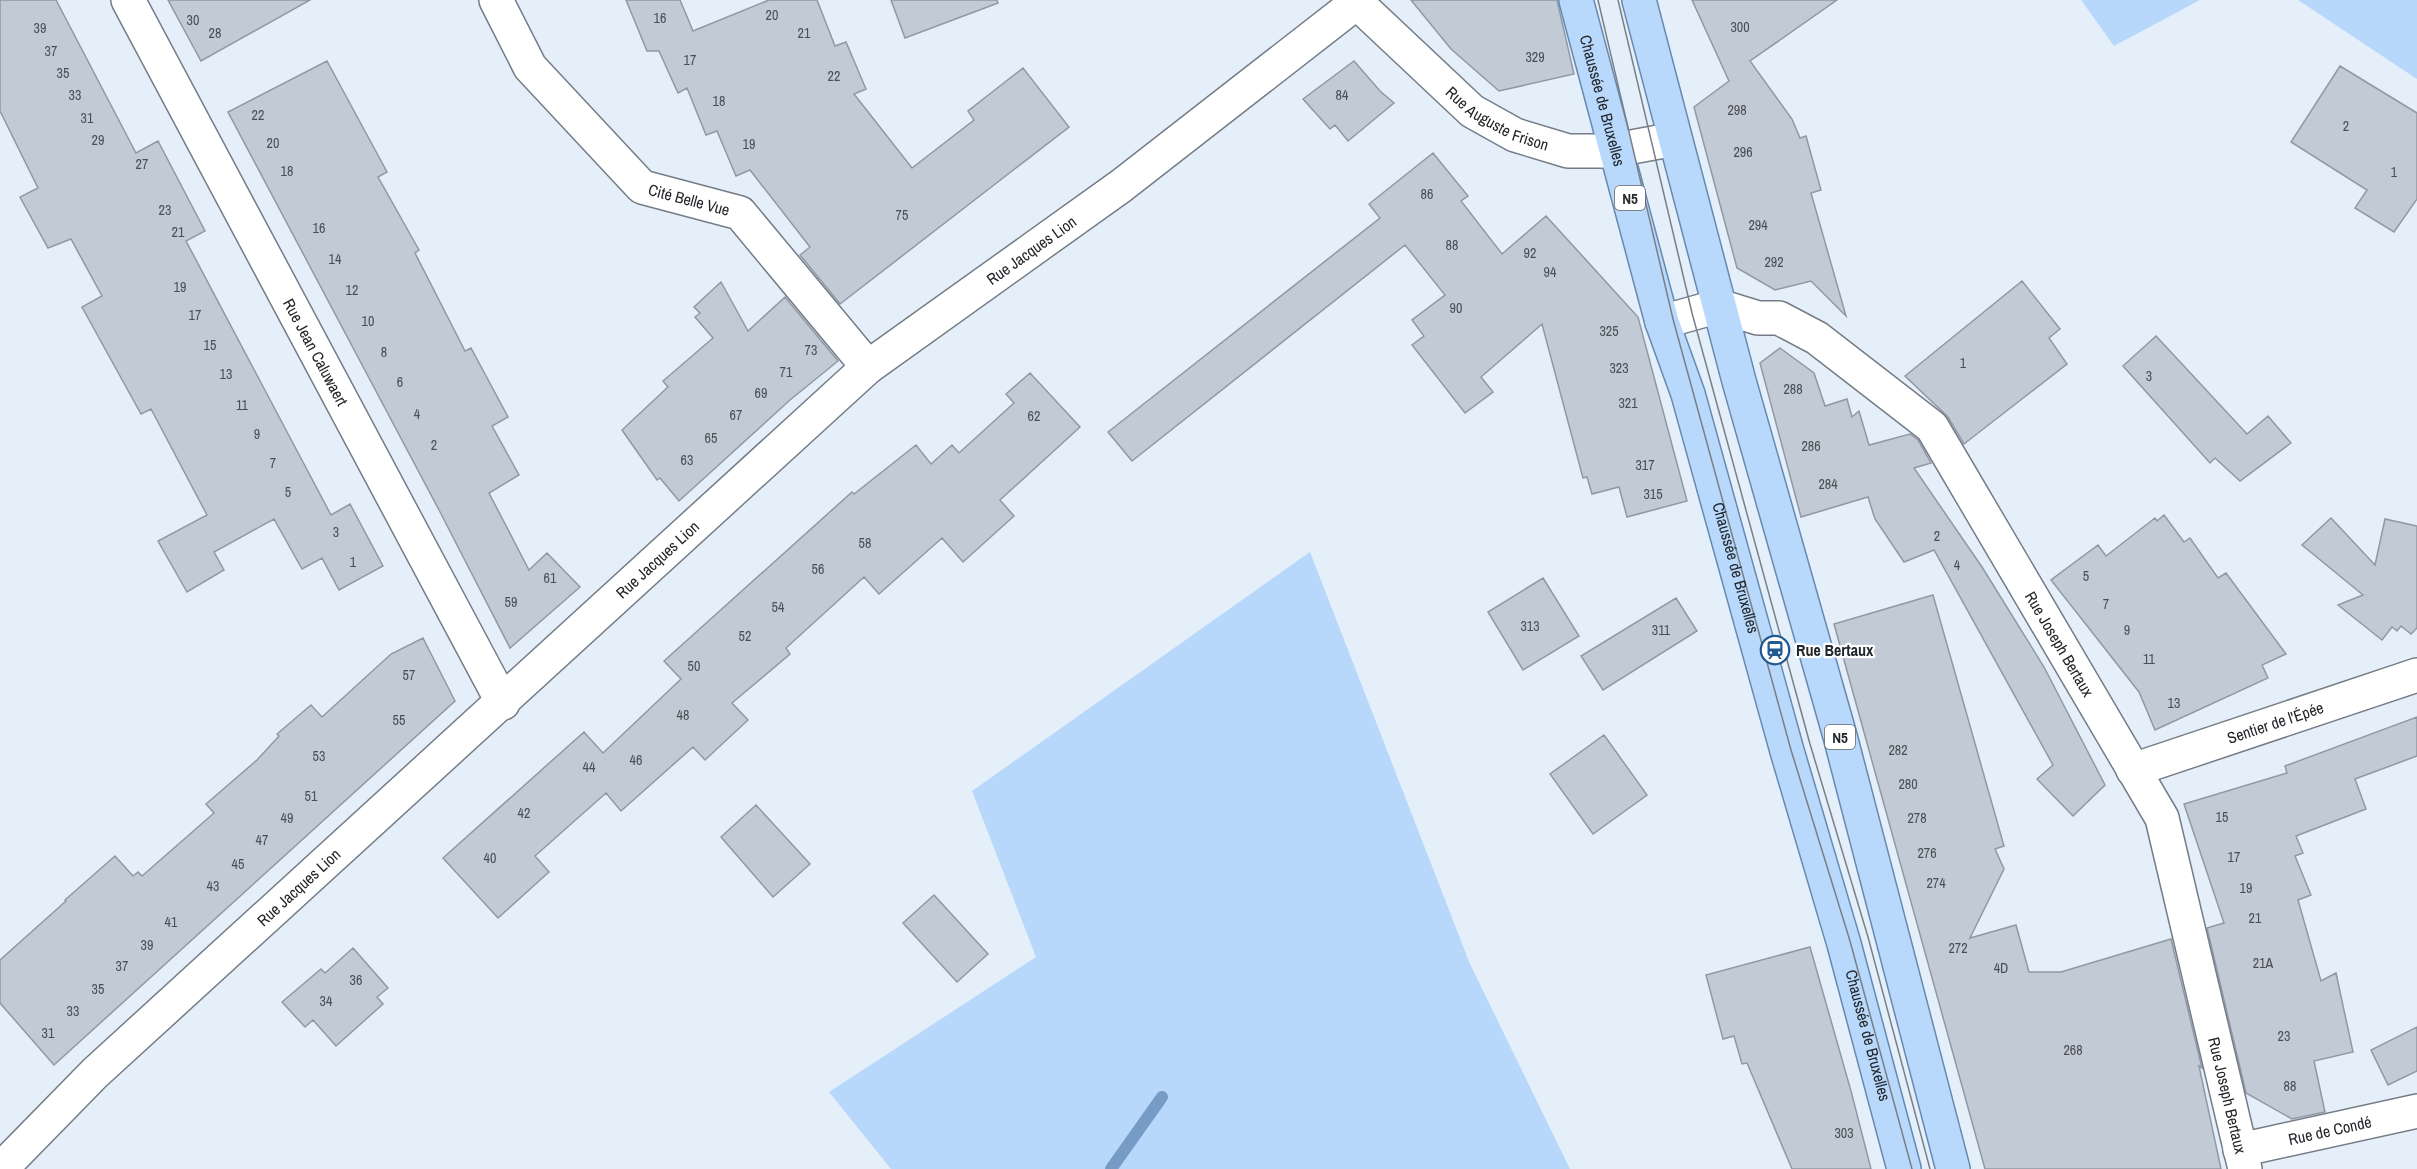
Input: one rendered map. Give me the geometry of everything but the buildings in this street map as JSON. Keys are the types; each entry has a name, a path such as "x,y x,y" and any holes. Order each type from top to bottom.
{"main road":[{"name":"Chaussée de Bruxelles","path":"1576,0 1662,322 1688,394 1787,751 1844,944 1904,1169"},
{"name":"N5","path":"1639,0 1719,306 1840,736 1953,1169"}],"street":[{"name":"Rue Jean Caluwaert","path":"128,0 503,702"},
{"name":"Cité Belle Vue","path":"496,0 530,67 642,187 740,213 868,367"},
{"name":"Rue Jacques Lion","path":"1,1169 95,1073 868,367 1120,186 1355,2"},
{"name":"Rue Auguste Frison","path":"1355,2 1472,111 1515,135 1568,151 1617,149 1675,139"},
{"path":"1662,322 1719,306"},
{"name":"Rue Joseph Bertaux","path":"1719,306 1758,318 1779,318 1816,338 1932,426 2162,819 2243,1159"},
{"name":"Sentier de l'Épée","path":"2133,770 2417,675"},
{"name":"Rue de Condé","path":"2243,1159 2417,1111"}],"shaded area":[{"path":"2081,0 2200,0 2114,46"},
{"path":"2298,0 2417,0 2417,79"},
{"path":"1310,552 1470,964 1570,1169 891,1169 829,1092 1036,957 972,791"}],"waterway":[{"path":"1111,1169 1162,1097"}],"tram line":[{"path":"1598,0 1673,319 1791,750 1850,941 1912,1169"},
{"path":"1618,0 1692,313 1810,744 1868,937 1930,1169"}],"place":[{"name":"Rue Bertaux","path":"1775,650"}]}
